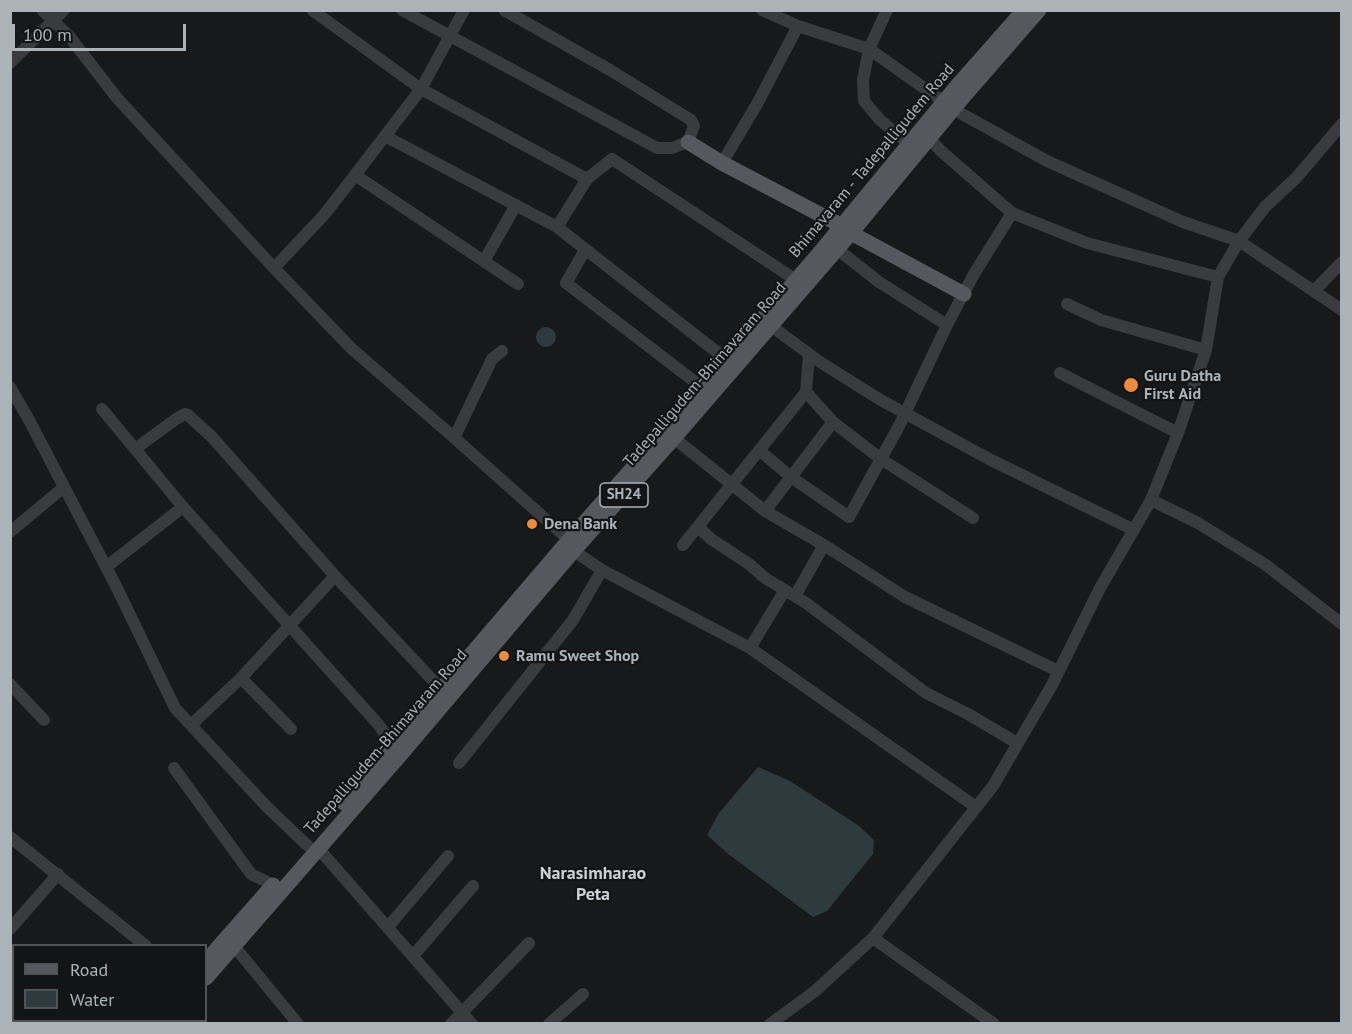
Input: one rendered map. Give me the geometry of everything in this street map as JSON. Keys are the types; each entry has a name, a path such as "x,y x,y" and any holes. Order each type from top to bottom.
{"main road":[{"name":"Bhimavaram - Tadepalligudem Road","path":"914,148 1024,10"},
{"name":"Tadepalligudem-Bhimavaram Road","path":"207,976 229,942 571,546 674,438 771,326 820,260 837,249 847,230 914,148 929,138 948,106 1039,10"},
{"path":"688,141 722,163 964,294"},
{"name":"Bhimavaram - Tadepalligudem Road","path":"207,960 229,942 273,885 313,847 393,745 571,546 795,279 820,260 847,230"}],"street":[{"path":"42,10 69,36 117,98 352,349 450,434 571,546 602,570 750,648 976,807"},
{"path":"10,63 64,10"},
{"path":"312,10 421,89 587,179"},
{"path":"402,10 657,148 672,148 688,141 694,126 691,120 610,70 504,10"},
{"path":"274,268 324,215 421,89 464,10"},
{"path":"762,10 798,26 869,49 948,106 1047,161 1183,222 1239,241 1341,310"},
{"path":"887,10 869,49 863,80 864,101 880,120 914,148"},
{"path":"722,163 798,26"},
{"path":"770,1023 814,992 873,938 993,786 1058,672 1100,588 1151,501 1178,433 1206,350 1218,276 1239,241 1265,207 1297,177 1341,124"},
{"path":"385,136 557,227 727,360"},
{"path":"929,138 1012,213 1087,243 1218,276"},
{"path":"557,227 587,179 612,159 795,279"},
{"path":"355,175 518,284"},
{"path":"484,261 516,205"},
{"path":"759,450 791,477 849,517 905,413 974,274 1012,213"},
{"path":"585,249 566,283 703,388"},
{"path":"837,249 879,282 947,325"},
{"path":"1314,291 1341,262"},
{"path":"1067,304 1101,320 1206,350"},
{"path":"771,326 808,354 879,399 989,459 1134,530"},
{"path":"450,434 456,434 492,359 502,351"},
{"path":"683,546 806,392 808,354"},
{"path":"1060,373 1178,433"},
{"path":"10,387 106,567 175,708 267,807 313,847 388,927 472,1023"},
{"path":"806,392 833,422 881,459 973,518"},
{"path":"102,409 183,507 378,724 393,745"},
{"path":"135,449 176,419 185,414 188,415 212,437 335,576 441,689"},
{"path":"765,511 833,422"},
{"path":"674,438 765,511 824,545 905,597 1058,672"},
{"path":"10,532 64,487"},
{"path":"1151,501 1198,523 1266,565 1341,624"},
{"path":"106,567 183,507"},
{"path":"698,527 765,578 806,603 926,693 968,714 1017,743"},
{"path":"750,648 824,545"},
{"path":"459,763 573,620 602,570"},
{"path":"191,725 241,678 335,576"},
{"path":"241,678 291,729"},
{"path":"10,684 44,720"},
{"path":"174,768 251,874 273,885"},
{"path":"10,837 145,944"},
{"path":"388,927 448,856"},
{"path":"10,929 58,874"},
{"path":"413,956 473,886"},
{"path":"873,938 994,1023"},
{"path":"229,942 298,1023"},
{"path":"452,1023 529,943"},
{"path":"549,1023 583,994"}],"water":[{"path":"546,327 553,330 556,337 553,344 546,347 539,344 536,337 539,330"},
{"path":"758,767 790,781 859,826 874,840 873,854 827,911 813,917 727,853 707,835 719,813"}],"place":[{"name":"Guru Datha First Aid","path":"1131,385"},
{"name":"Dena Bank","path":"532,524"},
{"name":"Ramu Sweet Shop","path":"504,656"}],"district":[{"name":"Narasimharao Peta","path":"593,884"}]}
